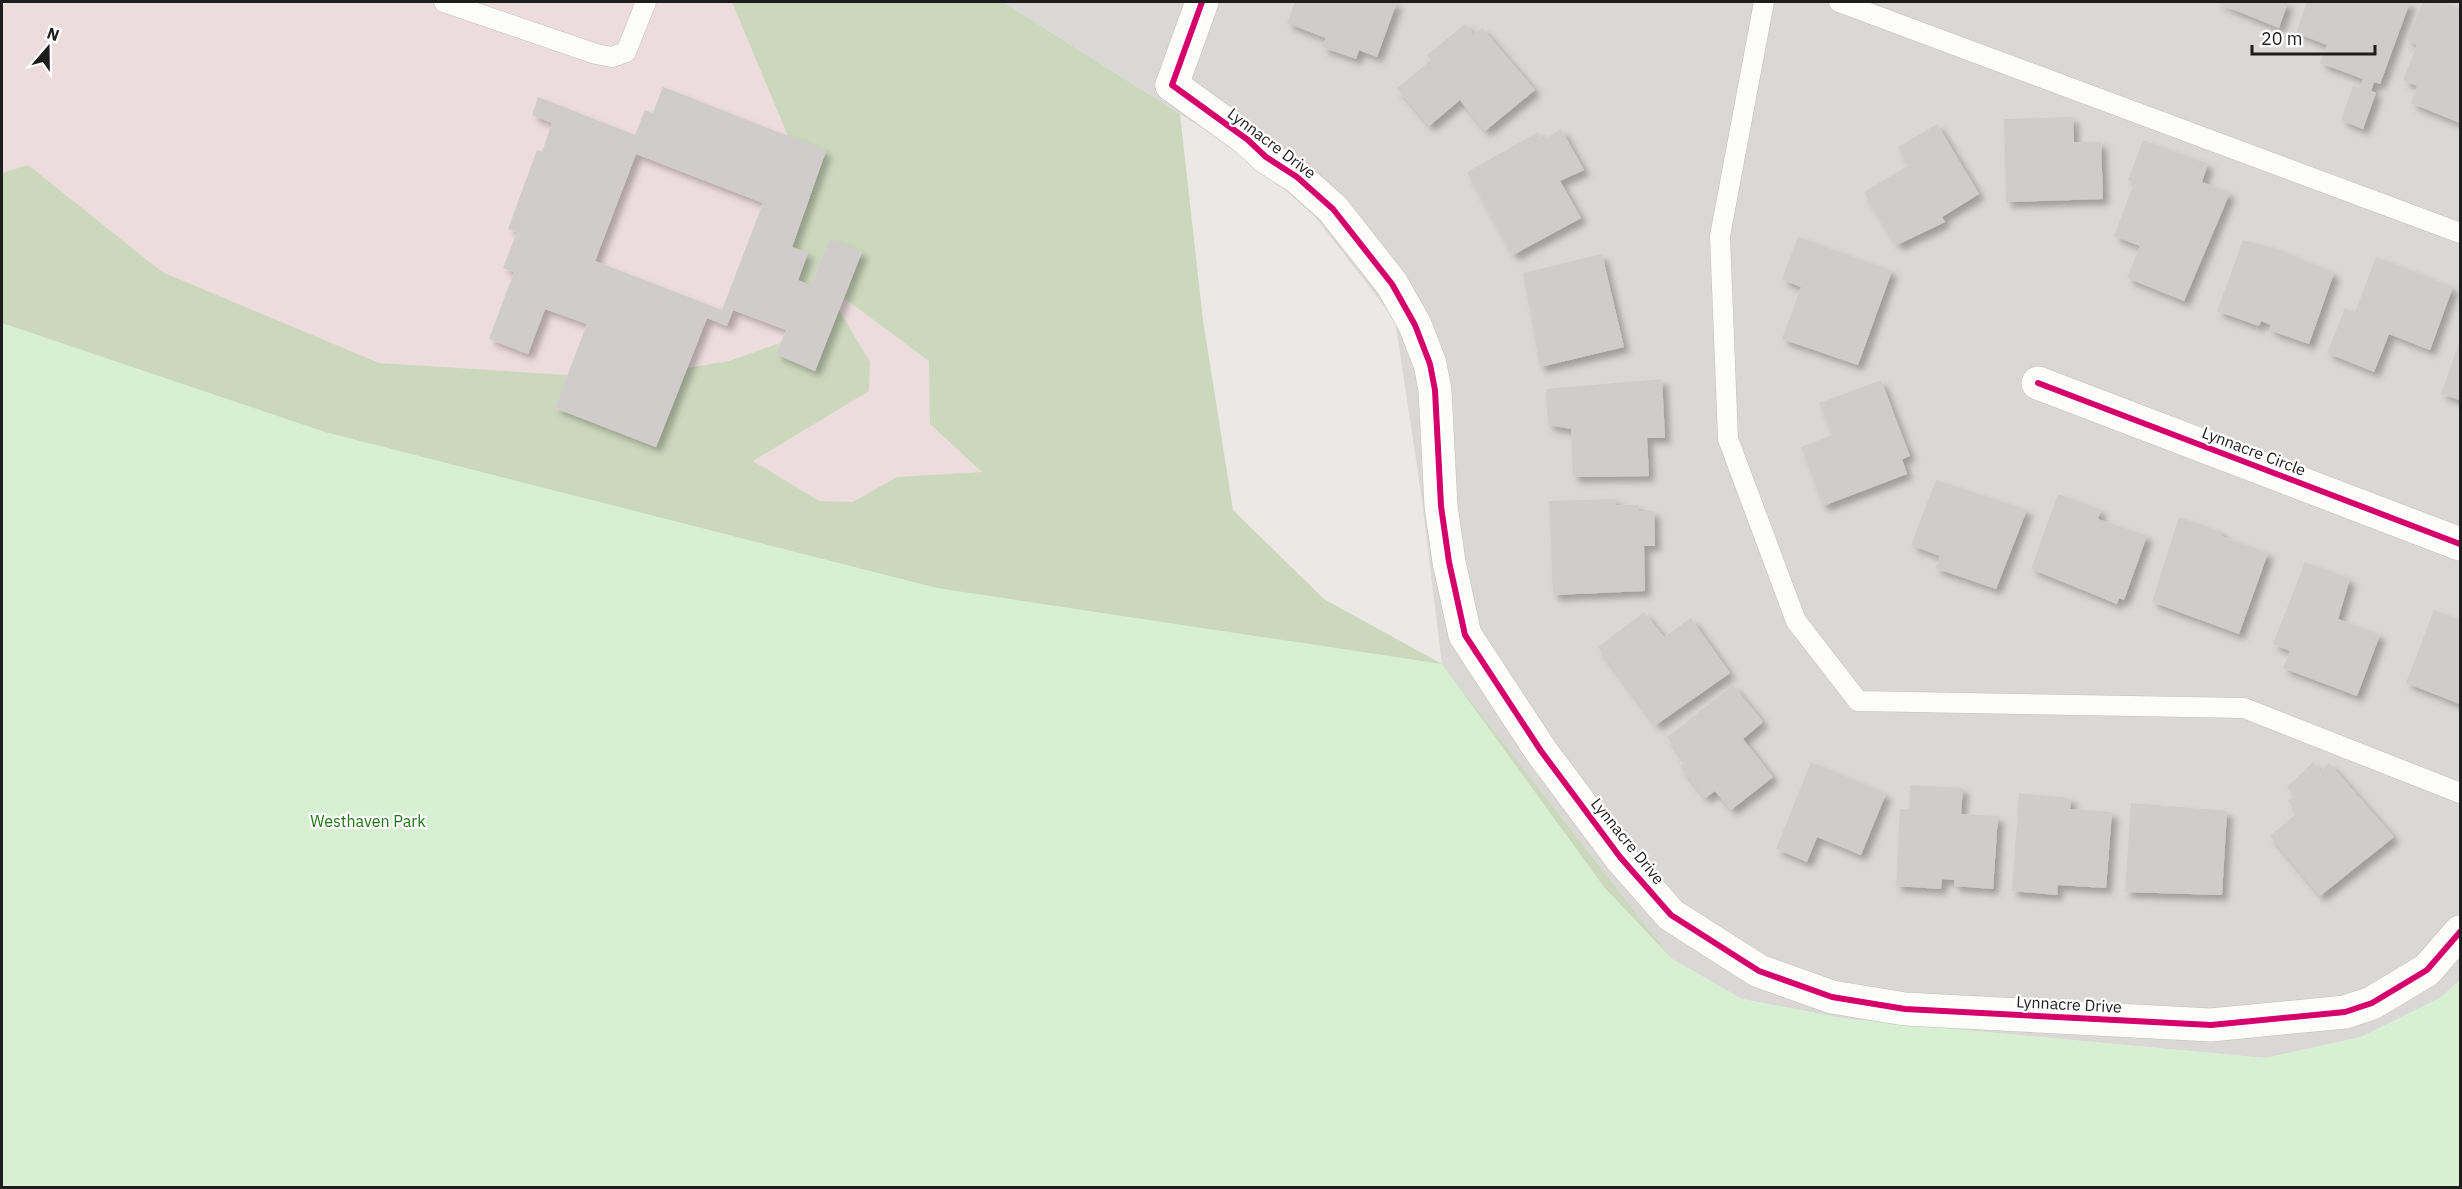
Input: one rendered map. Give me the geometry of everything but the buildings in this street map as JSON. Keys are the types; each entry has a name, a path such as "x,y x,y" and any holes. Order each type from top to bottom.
{"street":[{"name":"Lynnacre Drive","path":"1202,2 1172,85 1304,183 1333,210 1392,284 1415,325 1430,364 1435,390 1441,506 1449,562 1465,635 1541,751 1620,857 1671,915 1759,971 1832,997 1905,1009 2211,1025 2345,1012 2372,1003 2427,970 2460,932"},
{"name":"Lynnacre Circle","path":"2038,383 2460,544"}],"lane":[{"path":"444,2 596,54 612,57 626,52 646,2"},
{"path":"1764,2 1720,236 1728,439 1796,621 1858,701 2244,708 2460,793"},
{"path":"1839,2 2460,234"}],"shaded area":[{"path":"2,2 787,2 1111,119 919,650 2,471"},
{"path":"1003,2 2460,2 2460,980 2440,998 2361,1037 2265,1058 1846,1019 1742,999 1672,959 1442,664 1421,493 1395,320 1316,218 1251,159"}],"green space":[{"name":"Westhaven Park","path":"732,2 1003,2 1180,114 1203,320 1233,510 1324,599 1442,664 1672,959 1653,1025 2312,1188 2,1188 2,173 28,165 162,272 379,363 568,375 555,408 656,447 687,368 729,361 780,343 777,354 815,371 839,310 870,362 869,391 753,461 819,501 853,502 897,477 982,472 930,424 929,361 844,298 862,252 830,240 811,286 798,280 808,253 792,247 826,151 788,136"},
{"name":"Westhaven Park","path":"2,323 325,432 937,588 1442,664 1604,887 1672,959 1742,999 1847,1019 2265,1058 2361,1037 2440,998 2460,980 2460,1187 2,1188"}],"cycle path":[{"path":"1202,2 1172,85 1248,140 1266,157 1297,177 1333,209 1392,284 1415,325 1430,364 1435,390 1441,506 1449,562 1465,635 1541,751 1620,857 1671,915 1759,971 1832,997 1905,1009 2211,1025 2345,1012 2372,1003 2427,970 2460,932"},
{"path":"2038,383 2460,544"}]}
